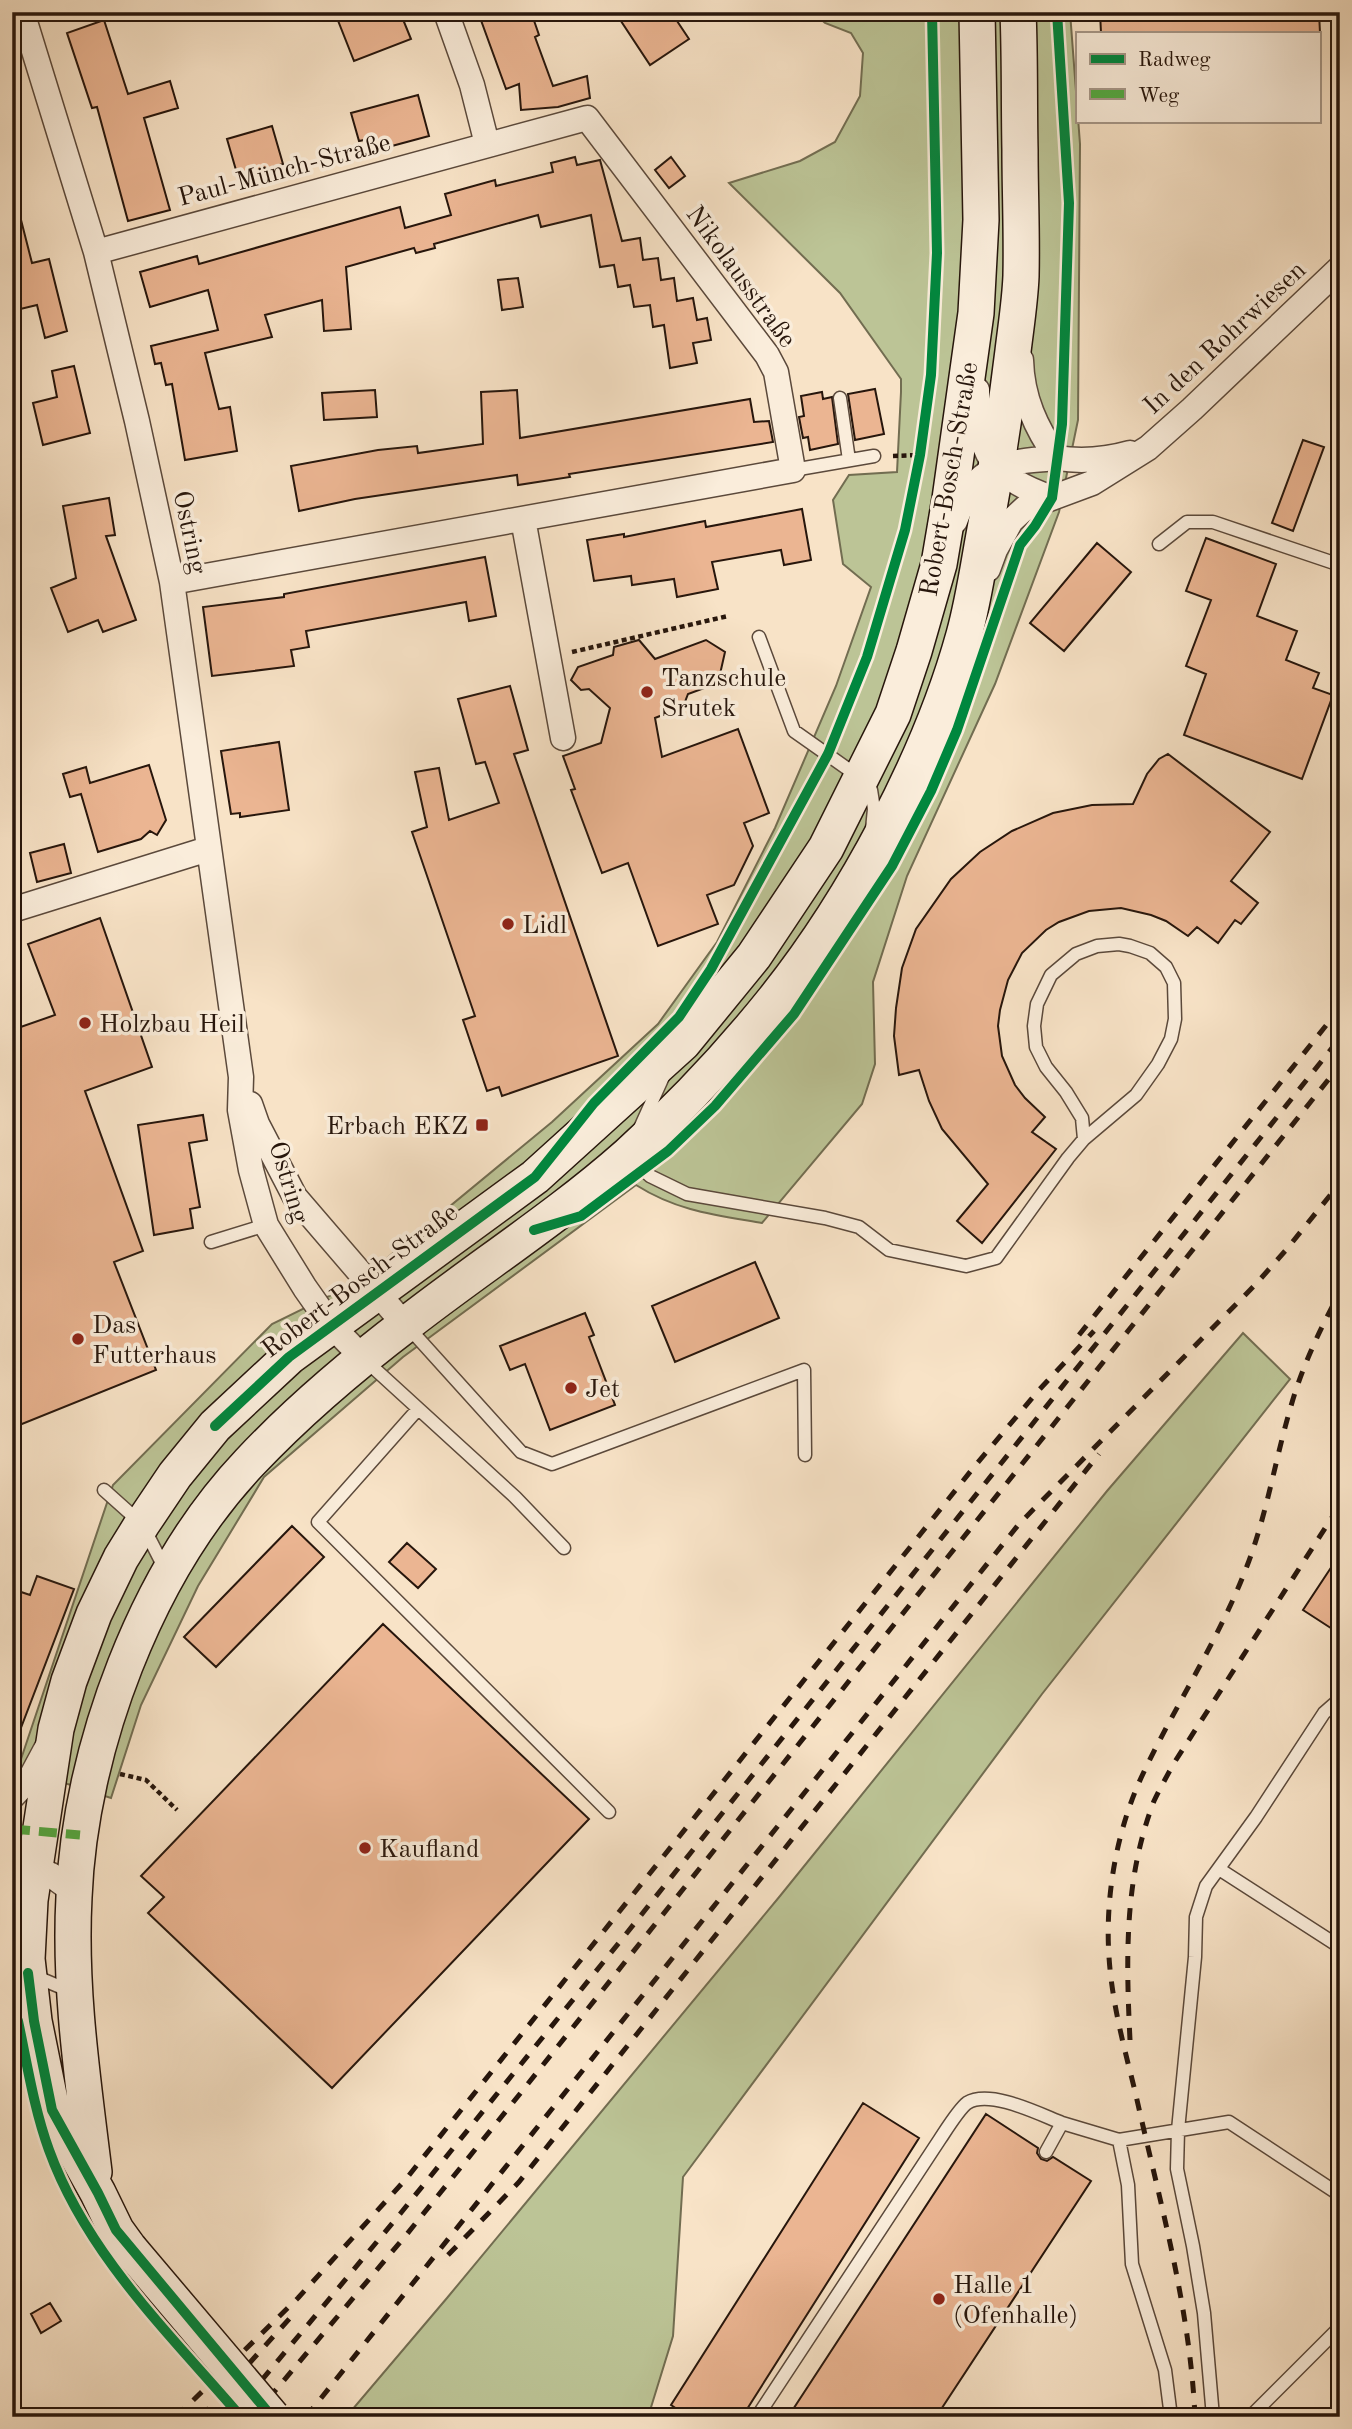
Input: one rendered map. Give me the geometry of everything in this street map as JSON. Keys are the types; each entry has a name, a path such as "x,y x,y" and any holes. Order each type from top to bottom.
{"main road":[{"name":"Robert-Bosch-Straße","path":"272,2417 116,2230 52,2110 34,2021 20,1970 21,1899 23,1862 69,1681 94,1614 121,1558 175,1475 215,1426 270,1374 331,1325 535,1177 682,1043 754,956 826,848 892,714 914,651 939,564 976,313 981,220 976,12"},
{"name":"Robert-Bosch-Straße","path":"98,2193 74,1993 74,1892 85,1801 106,1718 139,1633 168,1576 213,1506 248,1464 325,1391 405,1325 534,1230 627,1156 708,1076 775,998 870,856 941,705 965,632 997,467 1019,298 1018,12"}],"street":[{"name":"Ostring","path":"22,12 96,251 172,582 241,1077 240,1110 251,1170 266,1225 331,1325 364,1360"},
{"path":"446,12 472,85 487,144"},
{"name":"Paul-Münch-Straße","path":"96,251 587,118"},
{"name":"Nikolausstraße","path":"587,118 767,355 776,372 793,470"},
{"name":"In den Rohrwiesen","path":"965,632 995,550 1011,521 1025,508 1092,483 1148,448 1203,400 1340,268"},
{"path":"1019,298 1021,373 1028,408 1041,435 1058,458"},
{"path":"976,313 977,420 983,446 997,467 1022,488 1052,498"},
{"name":"In den Rohrwiesen","path":"939,564 963,499 975,482 997,467 1015,461 1111,458 1148,448"},
{"path":"172,582 793,470"},
{"path":"523,519 563,738"},
{"path":"12,910 208,849"},
{"name":"Ostring","path":"241,1077 257,1124 295,1197 405,1325"},
{"path":"12,1797 31,1777 55,1730"},
{"path":"23,1862 51,1875 74,1892"},
{"path":"21,1899 49,1899 74,1892"}],"lane":[{"path":"840,398 849,460"},
{"path":"793,470 874,456"},
{"path":"1159,544 1187,522 1213,522 1340,565"},
{"path":"759,637 794,731 862,779 871,790 874,809 870,856"},
{"path":"682,1043 664,1073 627,1156 650,1176 687,1194 825,1218 859,1227 889,1250 966,1266 996,1258 1084,1139 1136,1095 1158,1064 1171,1039 1175,1019 1174,983 1166,967 1150,953 1130,946 1097,946 1076,954 1051,975 1037,1004 1034,1026 1036,1047 1045,1067 1066,1092 1082,1118 1084,1139"},
{"path":"211,1242 266,1225"},
{"path":"405,1325 521,1452 552,1464 804,1370 804,1455"},
{"path":"364,1360 515,1497 564,1548"},
{"path":"418,1409 318,1522 610,1812"},
{"path":"104,1490 142,1524 168,1576"},
{"path":"1213,2417 1204,2313 1177,2169 1196,1917 1206,1886 1256,1817 1324,1713 1340,1699"},
{"path":"1219,1869 1340,1947"},
{"path":"20,1970 74,1993"},
{"path":"757,2417 940,2138 967,2104 990,2098 1119,2140 1229,2123 1340,2195"},
{"path":"1046,2152 1062,2123"},
{"path":"1119,2140 1128,2185 1132,2264 1165,2370 1171,2417"},
{"path":"1250,2417 1340,2327"}],"path":[{"path":"874,456 920,455"},
{"path":"548,658 728,616"},
{"path":"92,1766 146,1780 177,1810"}],"green space":[{"path":"813,12 1070,12 1076,122 1078,122 1080,144 1078,420 1059,512 995,684 907,876 873,982 875,1064 862,1104 762,1223 681,1206 636,1185 403,1357 264,1477 198,1586 141,1705 111,1798 18,1768 113,1485 272,1324 358,1282 552,1122 658,1024 717,942 775,828 836,686 871,587 843,564 833,500 849,475 897,472 901,379 840,293 729,183 800,161 835,142 860,96 863,53 851,33 825,23"},
{"path":"1243,1333 1290,1379 1042,1694 683,2177 673,2336 648,2417 346,2417 780,1896 1107,1491"}],"building":[{"path":"350,12 400,12 411,39 354,61 337,18"},
{"path":"478,12 531,12 539,35 535,37 553,86 587,76 590,98 558,107 521,110 519,84 506,89"},
{"path":"615,12 671,12 689,39 650,65"},
{"path":"1100,12 1319,12 1320,32 1101,32"},
{"path":"104,20 128,94 170,81 178,108 144,118 170,210 128,221 97,107 92,108 67,33"},
{"path":"418,95 429,136 377,150 374,138 359,141 351,113"},
{"path":"272,126 283,164 238,177 227,139"},
{"path":"575,157 577,165 600,160 622,241 640,238 643,260 658,258 661,280 674,278 677,301 693,298 697,320 707,318 711,340 693,343 697,363 670,368 664,325 653,327 650,305 634,307 630,285 618,287 614,265 600,267 591,215 541,227 538,215 434,244 435,248 416,253 414,248 346,267 351,329 324,331 322,300 265,315 272,337 205,353 219,409 230,407 237,451 185,460 172,384 166,385 161,363 155,364 151,346 218,330 208,290 150,307 140,272 197,256 199,264 400,207 405,228 451,215 445,194 495,180 496,186 553,172 551,163"},
{"path":"671,157 685,176 669,188 655,170"},
{"path":"20,216 32,263 49,259 67,331 45,338 37,305 12,311 12,217"},
{"path":"518,278 523,307 502,310 498,280"},
{"path":"74,366 90,433 43,445 33,403 57,397 52,371"},
{"path":"875,389 884,434 855,440 848,394"},
{"path":"375,390 377,417 324,420 322,393"},
{"path":"517,390 520,438 750,399 754,422 769,421 773,442 569,474 570,477 518,485 517,475 355,499 299,511 291,466 378,450 417,446 418,453 483,444 481,392"},
{"path":"822,392 823,399 832,397 838,444 810,450 808,437 803,438 799,417 804,416 801,396"},
{"path":"1303,440 1324,447 1293,531 1272,523"},
{"path":"109,498 115,535 106,536 136,620 103,632 98,620 68,632 51,588 76,578 63,506"},
{"path":"802,509 811,560 784,565 781,550 712,562 718,589 677,597 674,579 632,585 631,576 594,581 587,540 624,534 624,537 705,521 706,527"},
{"path":"1206,538 1276,564 1257,616 1297,631 1286,660 1319,673 1313,688 1333,695 1302,779 1184,735 1206,674 1186,666 1211,600 1186,591"},
{"path":"1097,543 1131,572 1064,651 1030,623"},
{"path":"485,557 496,616 469,621 466,602 306,631 309,647 291,650 294,666 212,676 203,607 284,597 284,594"},
{"path":"639,640 655,659 706,640 725,652 718,683 688,694 683,707 655,718 662,757 738,729 769,813 744,823 753,846 734,885 707,895 718,924 658,946 628,863 602,873 571,790 575,789 563,756 601,743 610,708 589,689 581,690 571,680 578,667 613,655 614,647"},
{"name":"Lidl","path":"510,686 528,750 514,754 618,1056 502,1096 499,1087 487,1091 463,1020 475,1016 412,832 427,827 415,772 439,768 449,820 499,803 485,762 476,764 458,699"},
{"path":"279,742 289,810 240,817 240,813 231,814 221,751"},
{"path":"1168,754 1270,832 1231,881 1258,903 1241,924 1235,920 1218,943 1197,927 1188,936 1166,921 1121,908 1089,911 1059,922 1046,930 1022,953 1008,980 1000,1010 998,1026 1002,1056 1015,1085 1045,1117 1032,1132 1056,1149 982,1243 957,1221 988,1184 942,1129 919,1070 899,1075 894,1036 896,1008 902,968 916,929 951,879 980,852 1012,831 1053,813 1092,805 1133,804 1147,774 1159,759"},
{"path":"149,765 166,820 157,835 150,831 141,839 98,852 81,794 70,797 63,774 86,767 90,783"},
{"path":"64,844 71,873 37,882 30,853"},
{"path":"100,918 152,1067 85,1091 143,1251 114,1262 156,1370 12,1428 12,1030 55,1015 28,944"},
{"path":"203,1115 207,1140 189,1143 200,1207 190,1209 193,1228 154,1235 138,1125"},
{"path":"755,1262 779,1318 675,1362 652,1306"},
{"name":"Jet","path":"585,1313 594,1335 589,1337 615,1405 550,1430 525,1364 510,1370 500,1346"},
{"path":"292,1526 324,1557 216,1667 184,1637"},
{"path":"407,1543 436,1569 418,1588 389,1562"},
{"path":"1340,1554 1340,1634 1303,1610"},
{"path":"37,1576 74,1589 12,1746 12,1589 30,1595"},
{"name":"Kaufland","path":"383,1624 589,1819 332,2088 148,1913 164,1897 141,1876"},
{"path":"863,2103 919,2138 742,2417 689,2417 671,2405"},
{"name":"Halle 1 (Ofenhalle)","path":"986,2114 1038,2148 1037,2153 1041,2159 1047,2161 1053,2157 1091,2181 936,2417 788,2417"},
{"path":"50,2303 61,2321 41,2333 31,2314"}],"railway":[{"path":"1079,1335 1340,1008"},
{"path":"231,2417 400,2214 622,1939 1340,1038"},
{"path":"253,2417 407,2234 519,2095 1340,1065"},
{"path":"306,2417 1019,1524 1255,1285 1340,1183"},
{"path":"1195,2417 1187,2334 1180,2294 1113,1991 1108,1935 1111,1889 1119,1843 1132,1799 1236,1593 1260,1527 1295,1391 1312,1348 1340,1292"},
{"path":"176,2417 298,2298 406,2179 974,1467 1039,1390 1094,1331"},
{"path":"448,2255 519,2182 1099,1454"},
{"path":"1130,2040 1128,1949 1132,1889 1144,1830 1154,1801 1174,1763 1340,1505"},
{"path":"201,2417 290,2318"}],"marked path":[{"path":"12,1829 80,1835"}],"cycle path":[{"path":"215,1426 289,1357 535,1177 594,1103 679,1017 711,969 828,754 867,657 905,530 920,455 931,375 937,253 932,12"},
{"path":"534,1230 581,1216 668,1151 715,1106 794,1014 892,866 931,791 957,730 1020,545 1052,498 1062,424 1069,203 1057,12"},
{"path":"28,1973 34,2021 52,2110 116,2230 272,2417"},
{"path":"12,2010 18,2021 35,2102 49,2150 65,2188 85,2224 133,2292 241,2417"}],"place":[{"name":"Tanzschule Srutek","path":"647,692"},
{"name":"Lidl","path":"508,924"},
{"name":"Holzbau Heil","path":"85,1023"},
{"name":"Erbach EKZ","path":"482,1125"},
{"name":"Das Futterhaus","path":"78,1339"},
{"name":"Jet","path":"571,1388"},
{"name":"Kaufland","path":"365,1848"},
{"name":"Halle 1 (Ofenhalle)","path":"939,2299"}]}
